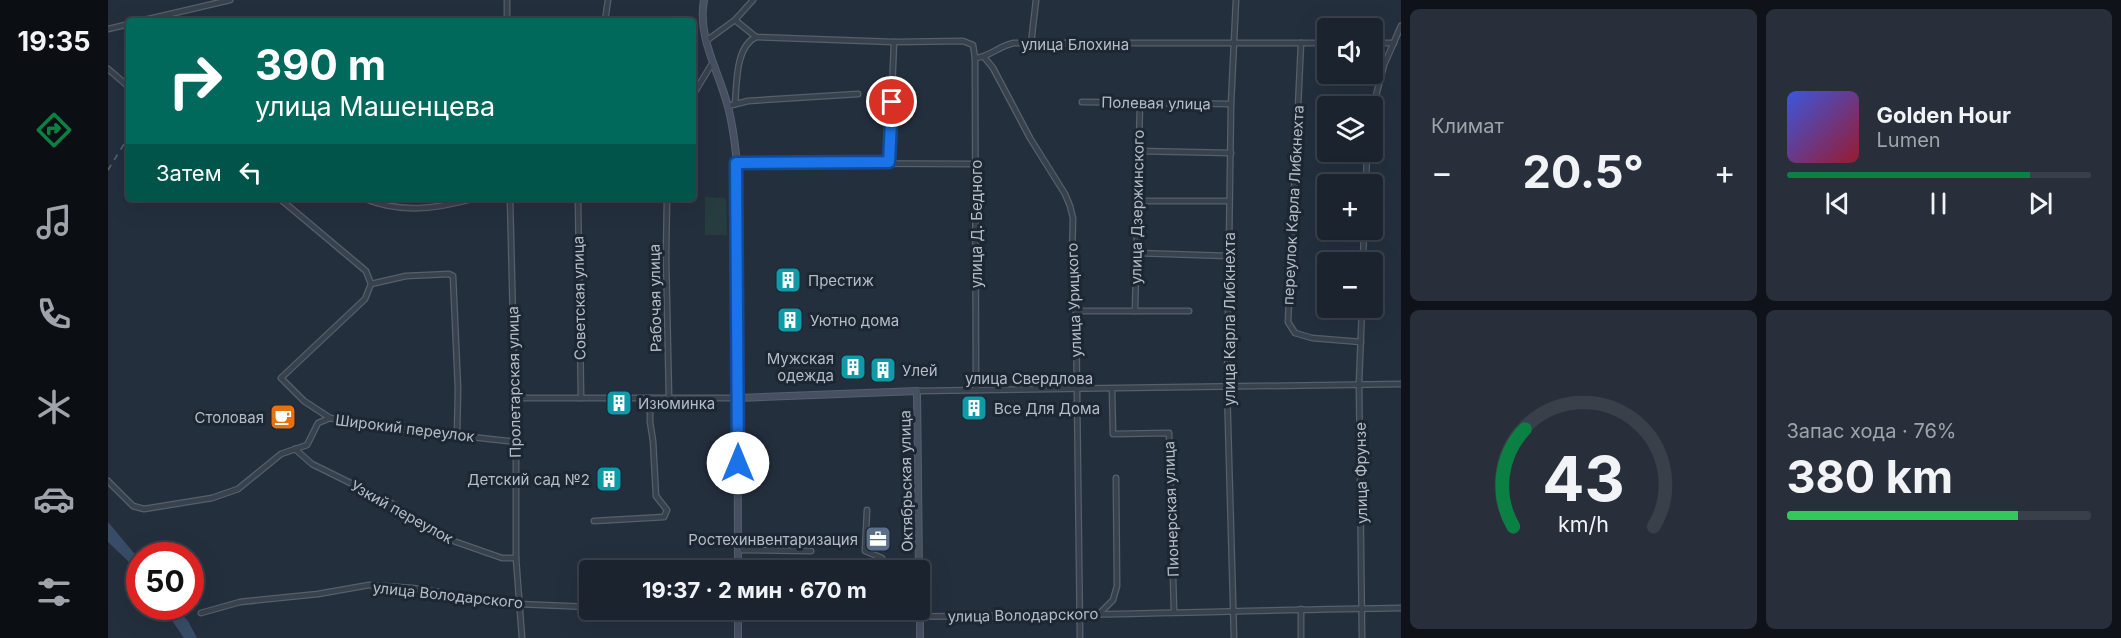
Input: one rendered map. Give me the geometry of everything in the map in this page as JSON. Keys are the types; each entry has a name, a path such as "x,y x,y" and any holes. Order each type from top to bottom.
{"main road":[{"path":"704,0 702,21 706,41 732,105 736,163 738,560"},
{"name":"улица Свердлова","path":"738,398 917,391"},
{"name":"Октябрьская улица","path":"917,391 919,560"},
{"path":"738,620 738,638"},
{"path":"920,620 920,638"}],"street":[{"path":"153,18 230,0"},
{"path":"507,0 507,18"},
{"path":"605,18 608,0"},
{"path":"706,41 735,20 753,0"},
{"path":"1031,44 1036,0"},
{"name":"улица Карла Либкнехта","path":"1234,638 1227,387 1231,104 1236,0"},
{"path":"735,20 756,37"},
{"path":"108,29 126,25"},
{"path":"1376,96 1384,65 1401,26"},
{"path":"858,94 748,101 732,105 740,62 748,42 756,37 969,42 975,50 975,58"},
{"path":"889,162 894,42"},
{"name":"переулок Карла Либкнехта","path":"1301,43 1288,322 1294,333 1312,338 1360,342"},
{"name":"улица Блохина","path":"975,58 984,57 1004,45 1317,43"},
{"path":"1383,43 1394,43"},
{"name":"улица Урицкого","path":"984,57 993,68 1030,138 1065,194 1073,218 1080,638"},
{"name":"улица Д. Бедного","path":"975,58 976,390"},
{"path":"696,90 713,62"},
{"path":"108,69 126,84"},
{"name":"Полевая улица","path":"1082,102 1231,104"},
{"name":"улица Дзержинского","path":"1135,311 1140,102"},
{"path":"1138,151 1231,153"},
{"path":"736,163 976,164"},
{"path":"283,201 366,271 371,284 365,299 281,378 304,401 330,418"},
{"path":"370,201 381,206 409,209 450,205 465,201"},
{"name":"Пролетарская улица","path":"510,201 513,398 516,442 516,558 522,638"},
{"name":"Советская улица","path":"578,201 581,398"},
{"name":"Рабочая улица","path":"667,201 669,398"},
{"path":"1137,201 1229,201"},
{"path":"1136,254 1229,256"},
{"path":"371,284 406,276 449,274 453,276 458,389 457,435"},
{"path":"1076,311 1189,311"},
{"name":"улица Фрунзе","path":"1361,318 1359,383 1362,638"},
{"name":"улица Свердлова","path":"917,391 1401,384"},
{"name":"Пионерская улица","path":"1112,389 1113,434 1169,433 1174,611"},
{"name":"улица Свердлова","path":"513,398 738,398"},
{"path":"594,521 664,517 667,510 656,496 650,398"},
{"name":"Широкий переулок","path":"295,449 307,445 318,423 330,418 372,426 516,442"},
{"path":"108,482 133,506 144,509 212,498 238,489 281,454 295,449"},
{"name":"Узкий переулок","path":"295,449 312,464 391,503 442,537 502,558 516,558"},
{"path":"1100,613 1113,600 1117,586 1116,477"},
{"path":"867,510 866,551 883,560"},
{"path":"738,550 810,551"},
{"name":"улица Володарского","path":"204,612 240,602 318,594 369,585 412,588 518,604 579,607"},
{"name":"улица Володарского","path":"930,616 1401,608"},
{"path":"1301,609 1301,638"}],"green space":[{"path":"705,197 726,198 727,235 705,235"}],"water":[{"path":"108,522 126,543 126,559 108,542"},
{"path":"172,620 187,620 197,638 184,638"}],"railway":[{"path":"108,170 124,144"}],"place":[{"name":"Престиж","path":"788,280"},
{"name":"Уютно дома","path":"790,320"},
{"name":"Мужская одежда","path":"853,367"},
{"name":"Улей","path":"883,370"},
{"name":"Изюминка","path":"619,403"},
{"name":"Все Для Дома","path":"974,408"},
{"name":"Столовая","path":"283,417"},
{"name":"Детский сад №2","path":"609,479"},
{"name":"Ростехинвентаризация","path":"878,539"}],"route":[{"path":"738,463 736,163 889,162 892,102"}]}
